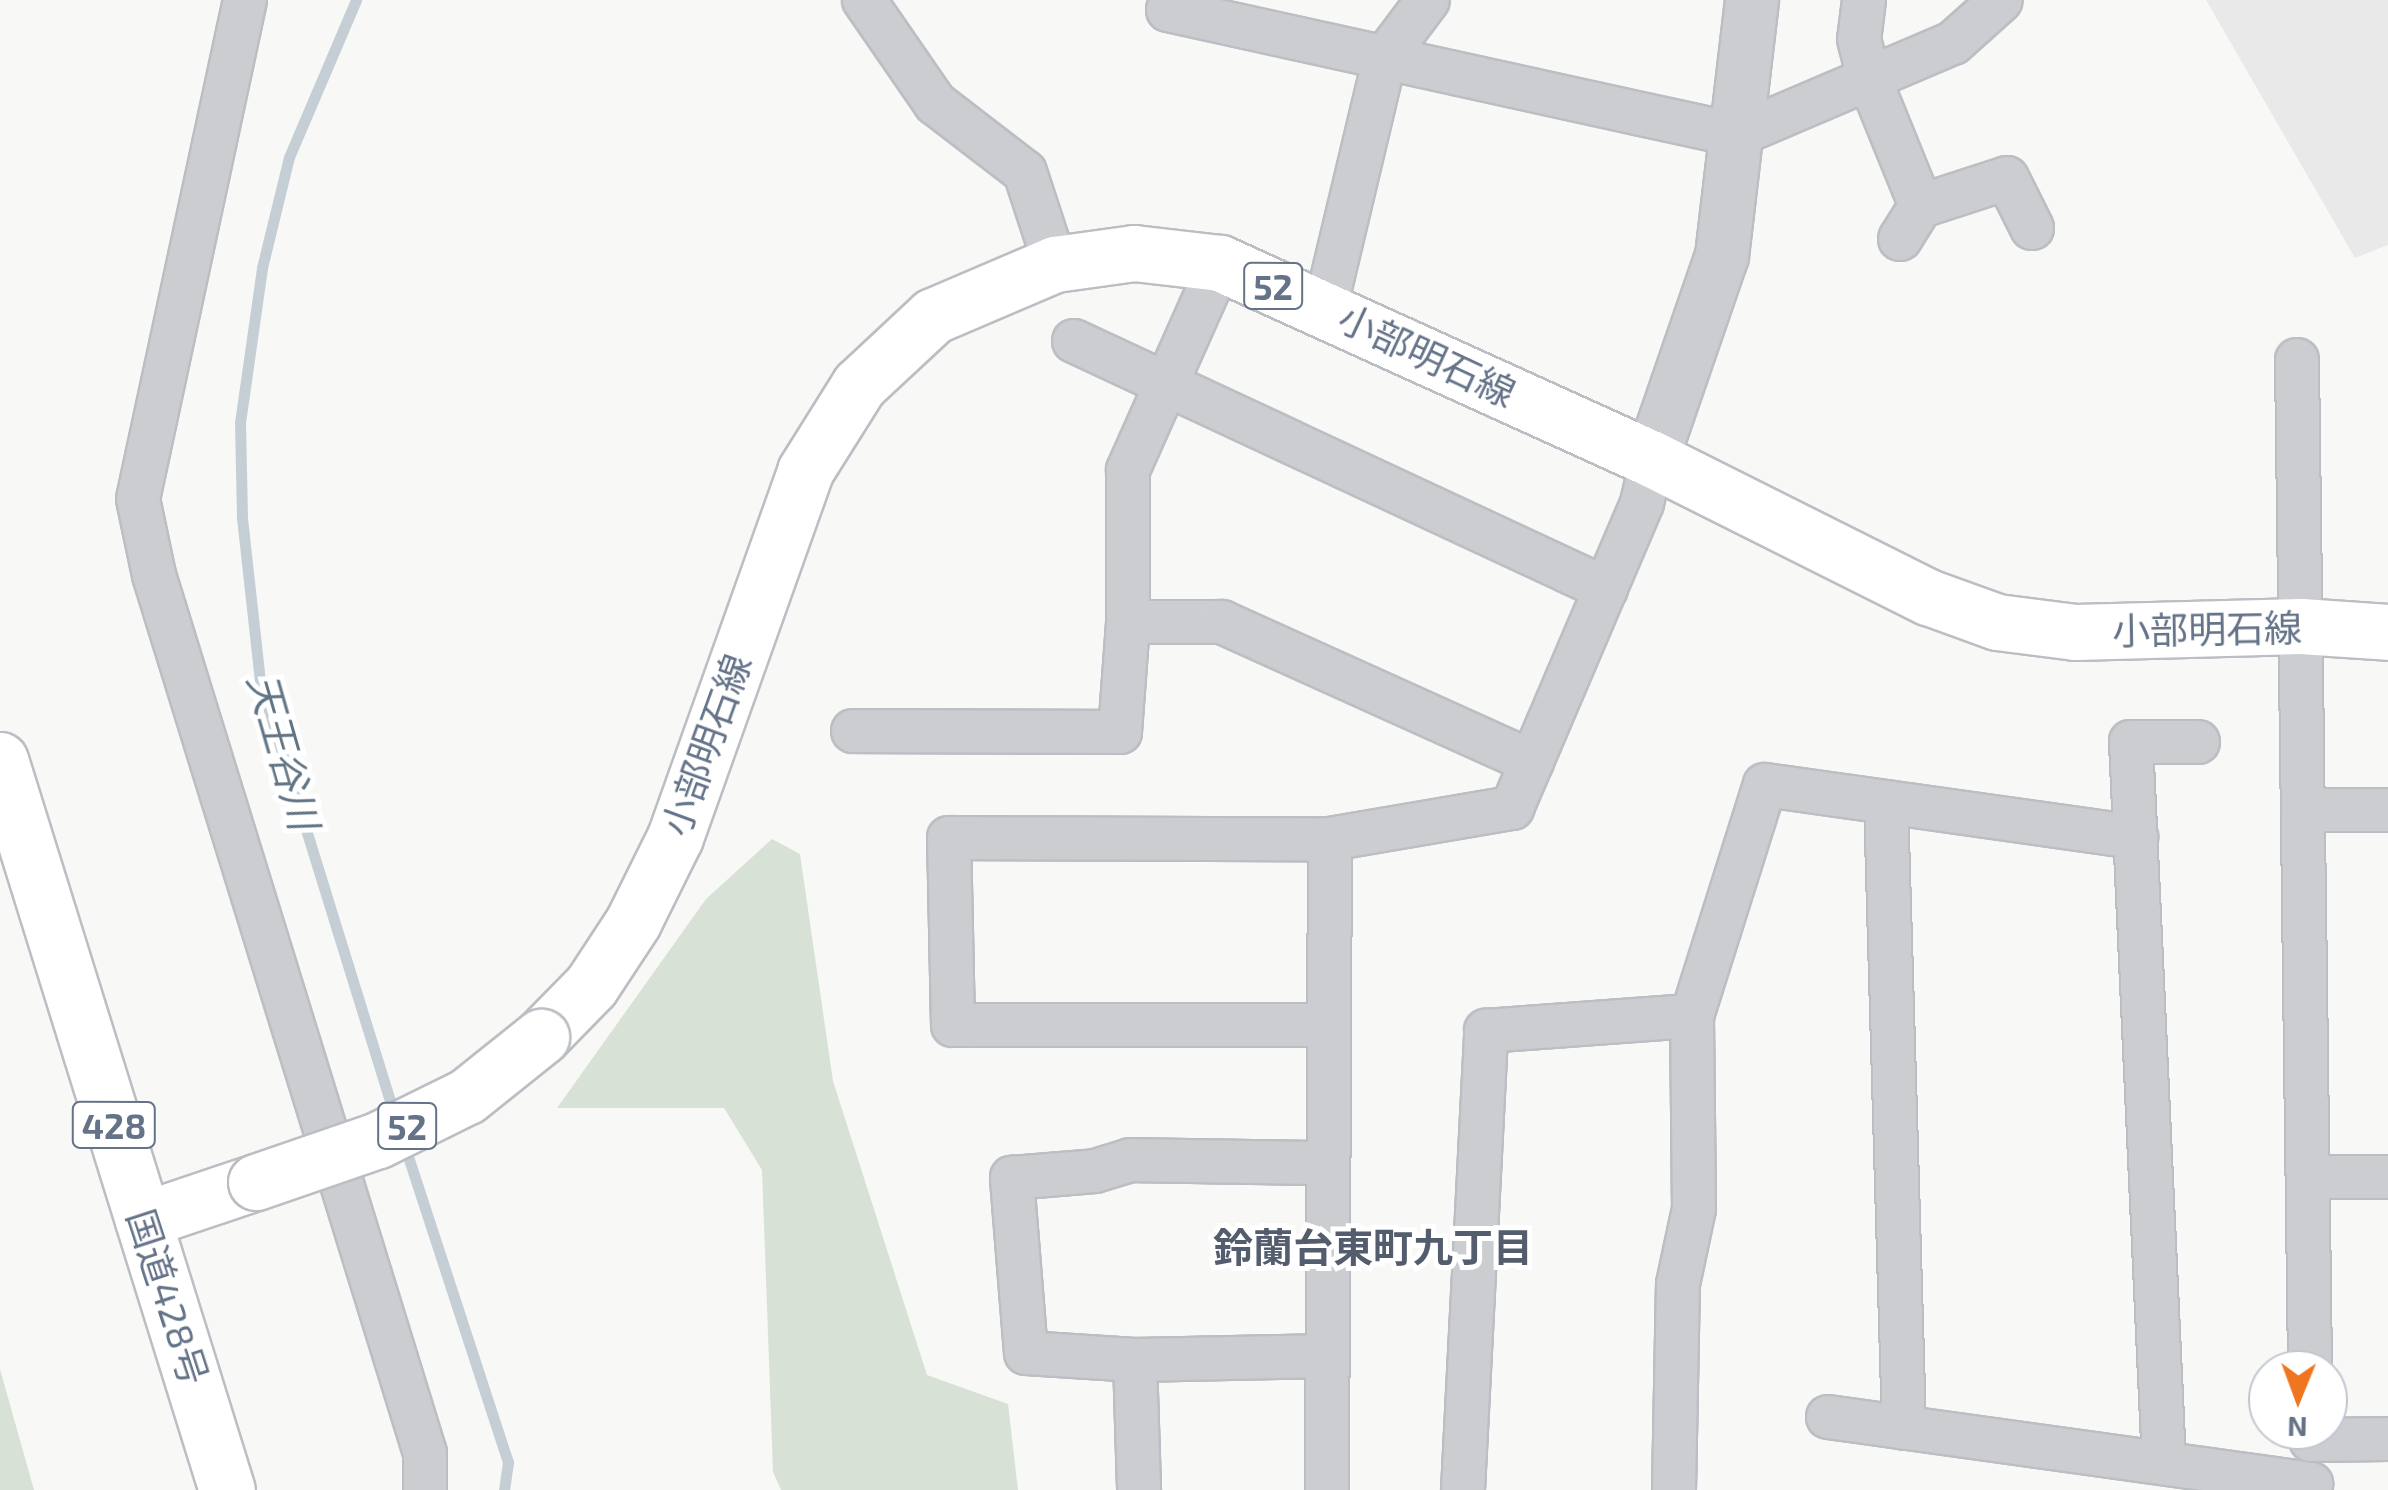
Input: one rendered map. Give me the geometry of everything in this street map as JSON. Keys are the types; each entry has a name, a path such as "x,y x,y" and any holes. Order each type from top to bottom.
{"main road":[{"name":"小部明石線","path":"143,1220 378,1140 467,1096 541,1037 591,986 666,854 805,471 859,385 933,316 1055,264 1134,253 1220,264 1326,308 1652,459 1928,597 1997,622 2074,632 2301,626 2388,632"},
{"name":"国道428号","path":"0,760 227,1490"}],"street":[{"path":"246,0 138,499 160,594 425,1452 424,1490"},
{"path":"864,0 935,103 1026,172 1055,264"},
{"path":"1175,0 1168,10 1738,135 1953,43 2001,0"},
{"path":"1326,308 1385,57 1428,0"},
{"path":"1326,1025 953,1025 950,838 1330,839 1512,808 1642,504 1652,459 1722,256 1752,0"},
{"path":"1864,0 1859,39 1910,222 2007,178 2032,228"},
{"path":"853,732 1120,732 1128,622 1128,470 1220,264"},
{"path":"1074,341 1606,588"},
{"path":"2297,360 2310,1350"},
{"path":"1128,622 1222,622 1532,762"},
{"path":"2164,1463 2131,742 2198,742"},
{"path":"1674,1490 1678,1284 1694,1209 1692,1016 1764,785 2136,837"},
{"path":"1886,802 1904,1428"},
{"path":"2303,810 2388,810"},
{"path":"1326,1490 1330,839"},
{"path":"1463,1490 1486,1032 1692,1016"},
{"path":"1327,1163 1131,1160 1094,1171 1012,1178 1026,1353 1134,1360 1327,1356"},
{"path":"2308,1178 2388,1177"},
{"path":"1134,1360 1139,1490"},
{"path":"1828,1418 2311,1487 2311,1450"},
{"path":"2348,1437 2388,1439"}],"shaded area":[{"path":"2206,0 2388,0 2388,245 2355,258"},
{"path":"772,839 800,854 833,1081 927,1375 1008,1404 1018,1490 781,1490 773,1472 762,1170 724,1108 557,1108 706,899"},
{"path":"0,1369 34,1490 0,1490"}],"waterway":[{"name":"天王谷川","path":"356,0 289,157 262,268 240,422 242,518 260,681 394,1114"},
{"name":"天王谷川","path":"403,1141 508,1462 504,1490"}],"district":[{"name":"鈴蘭台東町九丁目","path":"1373,1246"}]}
